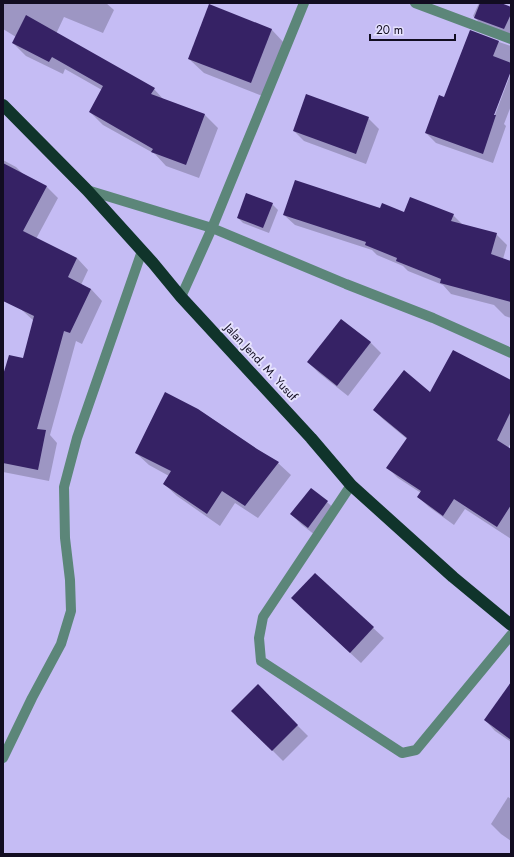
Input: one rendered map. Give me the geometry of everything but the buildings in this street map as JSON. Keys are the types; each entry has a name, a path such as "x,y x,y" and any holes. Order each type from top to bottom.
{"highway":[{"name":"Jalan Jend. M. Yusuf","path":"3,105 87,190 351,485 453,577 511,625"}],"street":[{"path":"181,296 212,228 304,3"},
{"path":"415,3 511,39"},
{"path":"87,190 212,228 432,318 511,353"},
{"path":"3,758 32,698 61,644 71,611 70,580 65,538 64,487 77,438 142,251"},
{"path":"351,485 263,617 259,638 261,661 402,754 416,750 511,635"}]}
